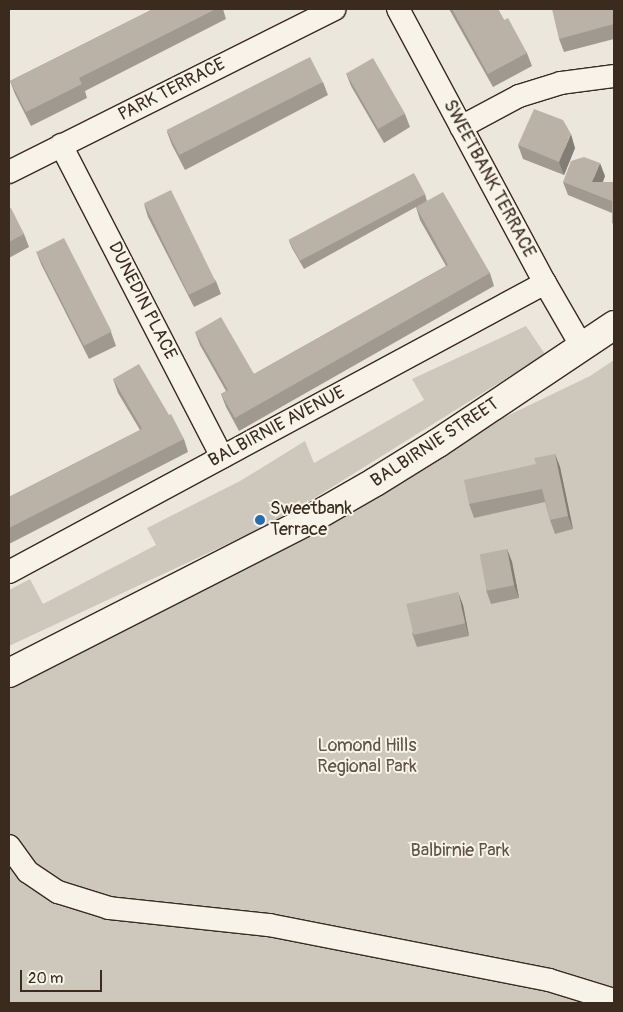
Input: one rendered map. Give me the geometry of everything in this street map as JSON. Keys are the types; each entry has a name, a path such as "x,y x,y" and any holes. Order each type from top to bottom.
{"main road":[{"name":"BALBIRNIE STREET","path":"9,674 309,520 430,448 614,325"}],"street":[{"name":"PARK TERRACE","path":"9,172 334,9"},
{"name":"SWEETBANK TERRACE","path":"398,9 545,283 582,347"},
{"path":"461,127 519,96 561,84 614,76"},
{"name":"DUNEDIN PLACE","path":"62,145 222,456"},
{"name":"BALBIRNIE AVENUE","path":"9,572 545,283"},
{"path":"9,846 28,872 58,892 109,908 269,925 549,980 614,1000"}],"green space":[{"path":"526,326 545,354 305,504 251,533 9,646 9,590 30,579 43,604 156,545 147,528 240,481 305,441 314,463 424,400 412,379"},
{"name":"Lomond Hills Regional Park","path":"614,360 614,1003 9,1003 9,656 590,376"}],"building":[{"path":"153,9 216,9 79,78 82,84 26,112 10,81"},
{"path":"452,9 498,9 504,20 508,18 527,53 488,74"},
{"path":"552,9 614,9 614,24 559,39"},
{"path":"310,57 323,82 179,155 167,130"},
{"path":"373,58 405,113 378,129 346,74"},
{"path":"534,109 563,120 571,134 559,162 518,145"},
{"path":"584,157 600,163 592,182 614,182 614,221 612,221 612,201 563,182 571,161"},
{"path":"414,173 425,194 300,261 289,240"},
{"path":"171,190 216,282 189,295 144,203"},
{"path":"443,192 490,273 235,418 221,394 228,390 195,332 221,317 254,374 448,265 416,207"},
{"path":"11,208 24,234 9,242 9,209"},
{"path":"64,238 112,332 84,346 36,252"},
{"path":"139,364 169,415 171,414 184,439 9,528 9,497 142,429 113,379"},
{"path":"555,454 568,516 550,520 542,489 469,504 464,480 536,464 534,458"},
{"path":"507,549 514,585 487,591 480,554"},
{"path":"458,592 465,623 414,635 406,604"}],"place":[{"name":"Sweetbank Terrace","path":"260,520"}],"park label":[{"name":"Balbirnie Park","path":"460,851"}]}
